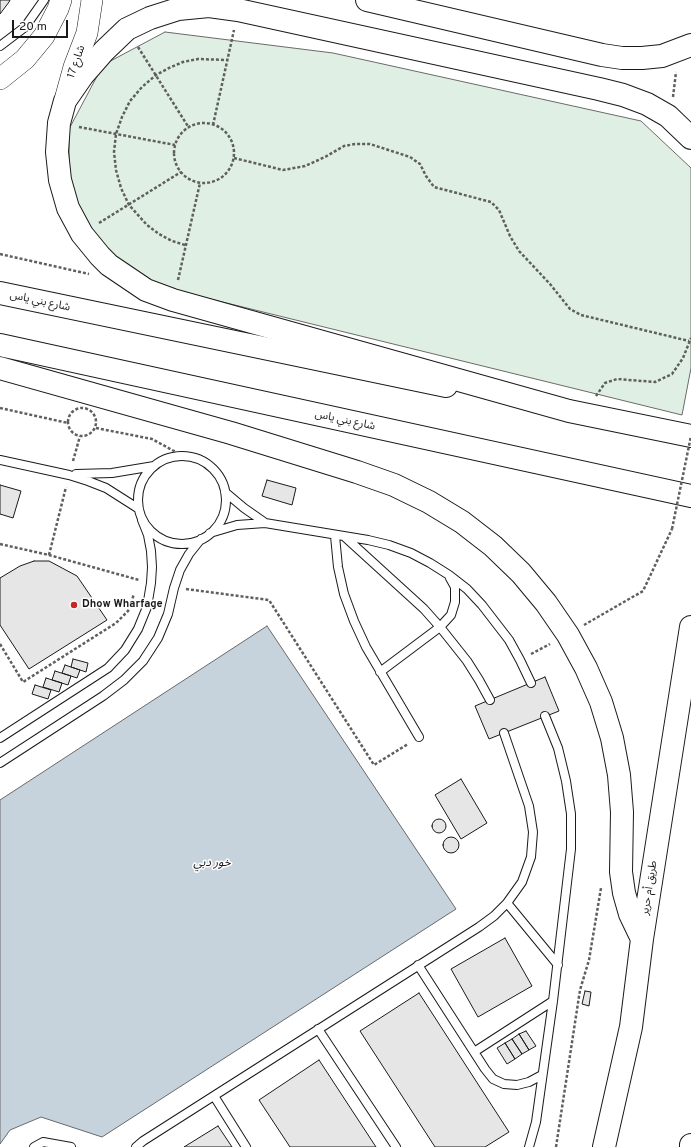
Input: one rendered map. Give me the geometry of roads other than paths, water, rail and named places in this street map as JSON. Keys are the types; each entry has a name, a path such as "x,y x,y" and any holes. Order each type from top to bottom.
{"main road":[{"path":"368,0 602,55 622,58 662,56 691,45"},
{"path":"576,413 173,300 146,290 109,265 100,256 82,234 68,208 60,180 57,152 59,123 65,101 93,63 127,29 150,18 178,9 209,6 238,10 623,95 647,104 668,116 691,138"},
{"name":"شارع بني ياس","path":"0,293 691,436"},
{"name":"شارع بني ياس","path":"0,345 691,496"},
{"path":"0,368 231,433 394,485 429,502 462,522 493,546 521,573 546,603 568,635 586,668 598,695 612,738 619,775 622,812 622,872 624,893 630,914 642,939"},
{"name":"طريق أم حرير","path":"604,1147 631,1027 642,939 691,627"}],"street":[{"path":"0,79 25,59 44,36 61,0"},
{"name":"شارع 17","path":"65,101 74,67 87,33 92,0"}],"lane":[{"path":"0,46 25,27 44,0"},
{"path":"0,738 108,668 125,650 138,629 147,606 152,567 148,535 142,520 138,509 138,500 142,481 154,466 163,460 183,456 202,461 220,478 225,492 226,503 223,515 218,525 201,539 190,543 179,544 167,542 157,537 148,529 142,520"},
{"path":"0,460 88,480 106,488 138,509"},
{"path":"69,475 112,473 154,466"},
{"path":"225,492 244,508 265,522"},
{"path":"210,533 237,525 265,522 389,545 410,553 430,563 449,576 467,589 482,605 505,634 520,660 530,683"},
{"path":"335,536 338,567 344,594 354,622 380,672 419,737"},
{"path":"345,537 424,609 467,662 480,680 490,700"},
{"path":"0,762 103,696 124,680 143,661 158,638 168,614 180,570 189,554 201,539"},
{"path":"380,672 440,627 451,615 455,602 455,587 449,576"},
{"path":"529,1147 536,1122 558,965 571,849 571,814 566,781 558,748 545,716"},
{"path":"136,1147 143,1141 489,920 508,903 522,882 530,857 533,832 529,806 504,733"},
{"path":"508,903 558,965"},
{"path":"418,965 485,1069 493,1078 504,1084 517,1085 529,1082 542,1075"},
{"path":"474,1052 553,1001"},
{"path":"318,1029 396,1147"},
{"path":"214,1096 246,1147"},
{"path":"34,1147 43,1142 71,1147"}],"water":[{"name":"خور دبي","path":"267,626 456,909 102,1137 41,1117 10,1130 0,1144 0,800"}],"place":[{"name":"Dhow Wharfage","path":"74,605"}]}
